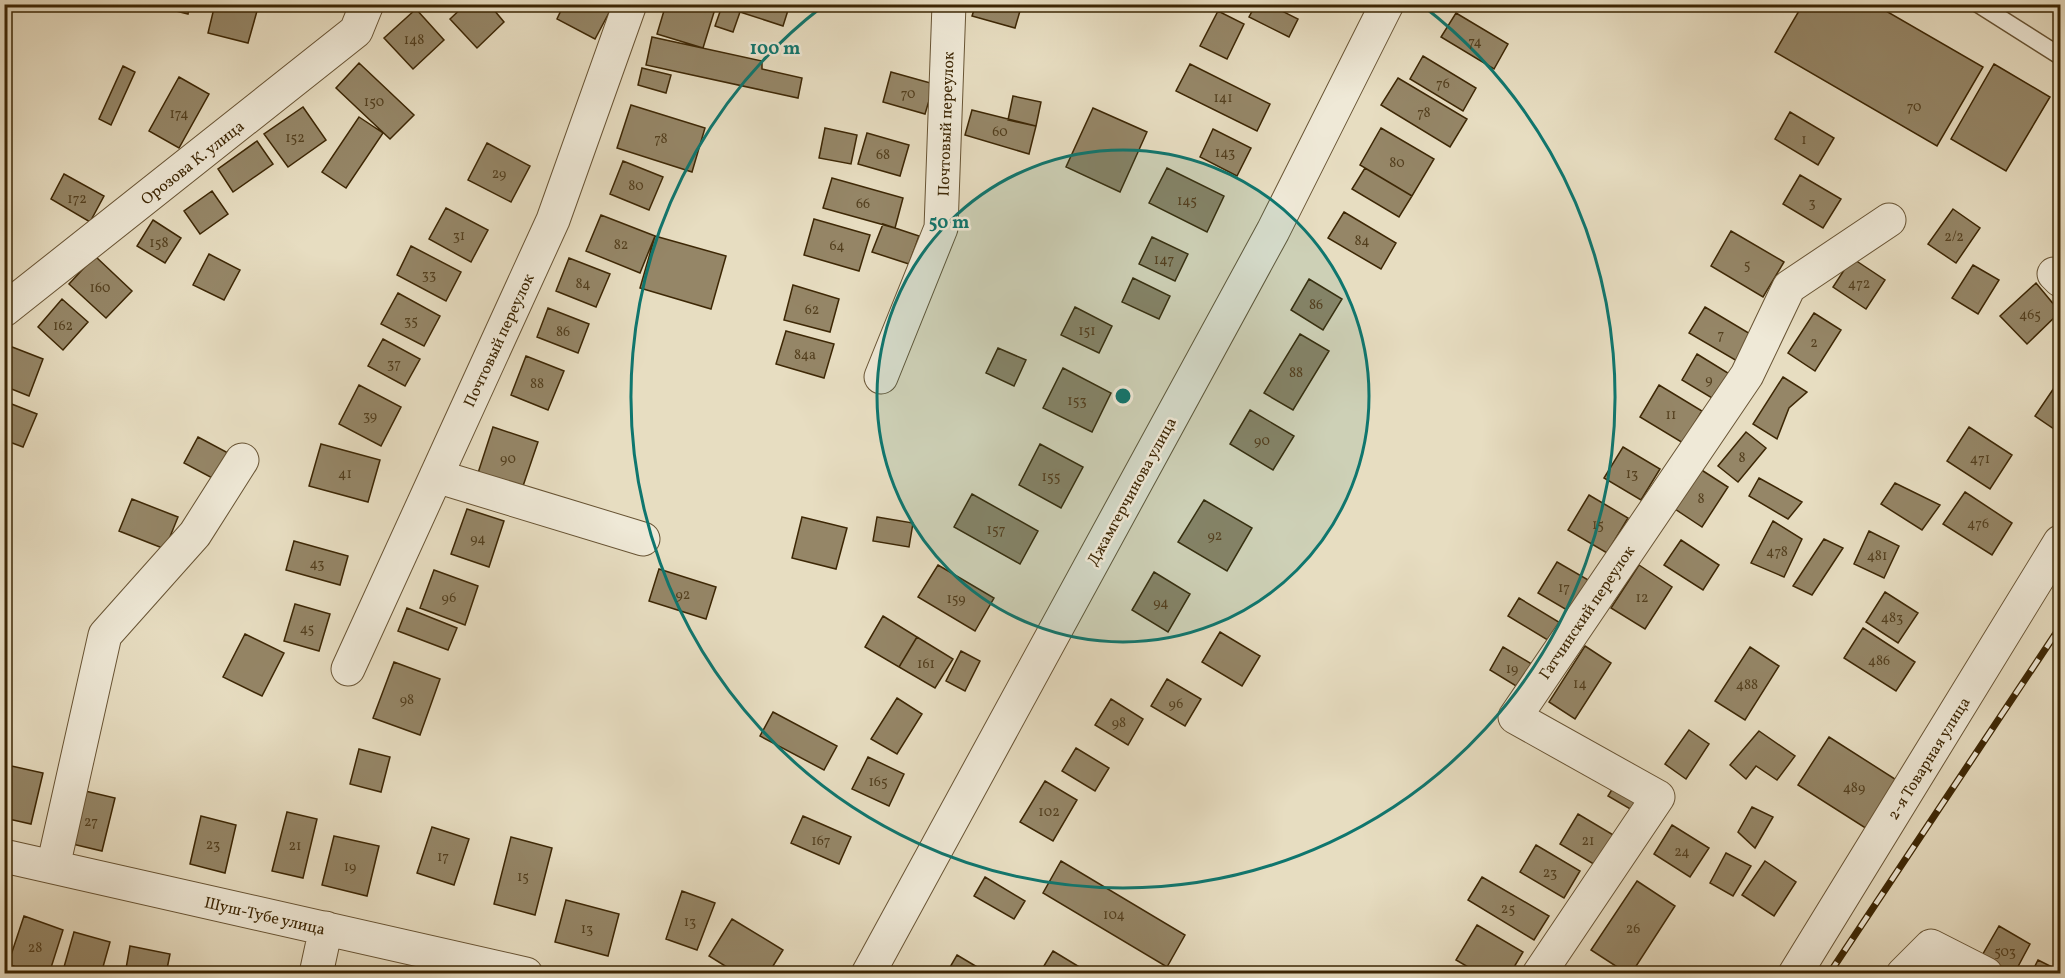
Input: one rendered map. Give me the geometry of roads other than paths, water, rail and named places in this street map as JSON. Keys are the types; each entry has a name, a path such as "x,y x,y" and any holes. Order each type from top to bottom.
{"street":[{"name":"Орозова К. улица","path":"4,310 356,31 367,4"},
{"name":"Почтовый переулок","path":"348,669 553,220 630,4"},
{"name":"Почтовый переулок","path":"881,377 941,228 949,4"},
{"name":"Джамгерчинова улица","path":"868,974 1274,231 1387,4"},
{"name":"Гатчинский переулок","path":"1539,974 1658,797 1515,717 1747,375 1789,287 1889,220"},
{"path":"53,867 105,635 195,534 242,460"},
{"path":"436,476 643,539"},
{"name":"2-я Товарная улица","path":"1795,974 2061,542"},
{"name":"Шуш-Тубе улица","path":"4,856 526,974"},
{"path":"316,974 326,928"},
{"path":"1903,974 1931,946 1986,974"}],"lane":[{"path":"1978,4 2061,56"}],"railway":[{"path":"1829,974 2060,627"}]}
